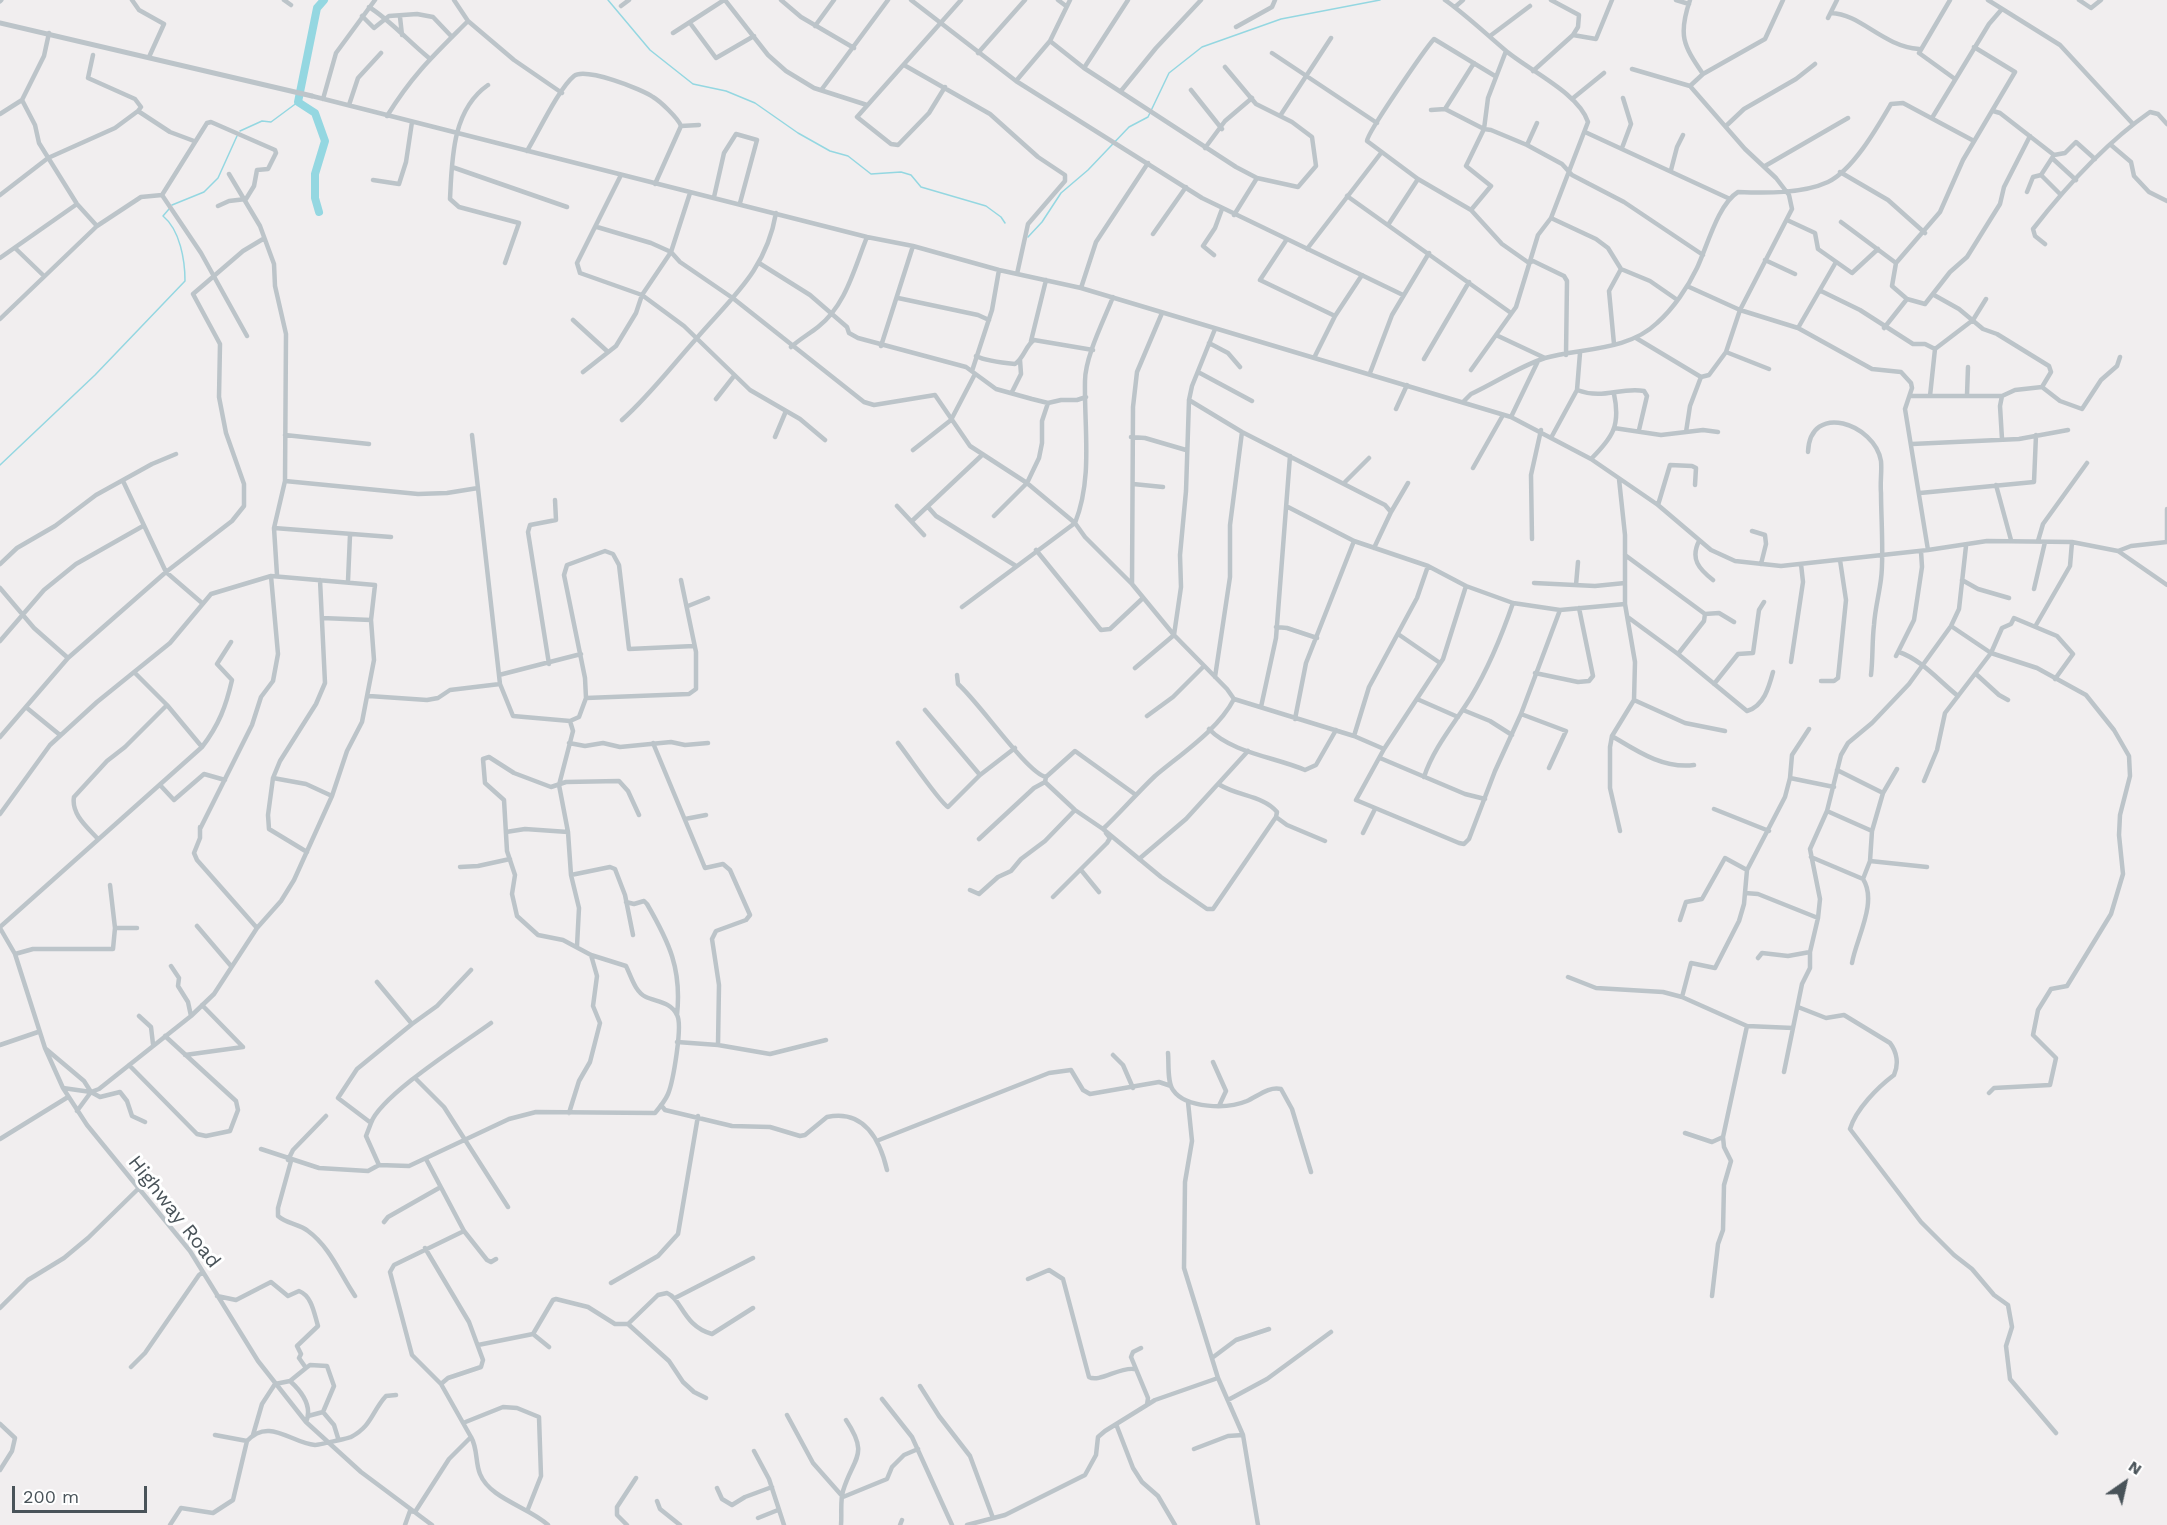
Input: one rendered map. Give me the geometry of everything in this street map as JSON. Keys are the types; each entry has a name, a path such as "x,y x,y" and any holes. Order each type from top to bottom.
{"street":[{"path":"132,0 139,10 164,24 149,57"},
{"path":"284,0 291,5"},
{"path":"323,99 336,53 375,0"},
{"path":"454,0 468,21 514,60 562,93"},
{"path":"621,6 629,0"},
{"path":"674,33 725,0 768,55 786,71 814,88 867,105"},
{"path":"781,0 815,26 854,48"},
{"path":"815,26 834,0"},
{"path":"822,89 888,0"},
{"path":"911,0 1016,81 1222,209 1403,295"},
{"path":"945,87 929,113 896,145 858,119 857,115 961,0"},
{"path":"978,53 1025,0"},
{"path":"1058,0 1066,6"},
{"path":"1016,81 1050,41 1070,0"},
{"path":"1084,68 1128,0"},
{"path":"1122,92 1156,48 1201,0"},
{"path":"1236,27 1272,8 1275,0"},
{"path":"1445,0 1506,51 1572,99 1586,114 1588,123 1567,171 1551,218 1538,236 1516,307 1471,370"},
{"path":"1455,7 1463,0"},
{"path":"1533,71 1573,35 1578,27 1579,15 1560,7 1555,0"},
{"path":"1573,35 1596,39 1612,0"},
{"path":"1676,0 1689,2 1683,41 1703,74"},
{"path":"1690,86 1703,74 1765,39 1783,0"},
{"path":"1834,0 1829,15 1844,14 1901,47 1919,49"},
{"path":"1950,0 1919,49 1921,56 1955,79"},
{"path":"1989,0 2060,45 2133,124"},
{"path":"2079,0 2091,8 2102,0"},
{"path":"1490,36 1530,6"},
{"path":"369,7 429,58"},
{"path":"1932,118 1974,47 2002,9"},
{"path":"362,16 374,28 384,19 417,14 433,17 452,37"},
{"path":"400,17 402,36"},
{"path":"387,116 408,82 429,58 468,21"},
{"path":"0,23 349,105 690,193 740,203 999,270 1081,288 1464,401 1512,417 1541,430 1592,459 1658,505 1699,541 1736,561 1761,564 1801,564 2011,540 2072,542 2118,551 2167,585"},
{"path":"690,23 716,58 754,36"},
{"path":"0,114 22,100 44,56 49,33"},
{"path":"1280,116 1331,38"},
{"path":"1495,76 1434,39 1367,137 1381,153 1418,179 1471,210 1502,244 1529,263 1533,261 1561,273 1567,281 1566,355"},
{"path":"1050,41 1084,68 1148,108 1205,148 1257,178 1298,187 1316,166 1312,137 1280,116 1256,104 1225,67"},
{"path":"1974,47 2016,72 1974,141 1950,196 1925,233 1896,263 1892,286 1907,299 1925,304 1950,272 1967,257 2000,204 2004,188 2030,136"},
{"path":"1471,210 1491,186 1490,182 1466,166 1484,129 1488,98 1506,51"},
{"path":"349,105 358,78 381,53"},
{"path":"1272,53 1304,77 1377,123"},
{"path":"0,195 48,158 115,128 141,107 135,99 88,78 93,55"},
{"path":"1445,109 1474,63"},
{"path":"1726,126 1744,109 1796,79 1815,64"},
{"path":"904,65 1000,121 1038,157 1066,178 1028,224 1017,274"},
{"path":"1632,69 1690,86 1765,166 1789,195 1792,209 1740,310 1726,352 1709,375 1701,376 1636,338"},
{"path":"527,151 573,76 584,73 598,75 653,97 679,120 681,126 655,184"},
{"path":"1572,99 1604,73"},
{"path":"488,85 471,99 457,134 450,199 454,204 519,223 505,263"},
{"path":"1191,90 1222,129"},
{"path":"1205,148 1226,121 1252,98"},
{"path":"1622,148 1630,124 1629,112 1623,98"},
{"path":"22,100 35,125 39,143 77,204 97,226"},
{"path":"1464,401 1471,394 1545,358 1580,353 1636,338 1658,323 1687,286 1730,199 1738,192 1780,194 1829,182 1869,142 1891,104 1903,103 1974,141"},
{"path":"1431,110 1445,109 1484,129 1491,129 1527,145 1562,164 1567,171 1624,202 1703,255"},
{"path":"138,111 170,132 194,141"},
{"path":"1992,111 2000,113 2030,136 2076,180"},
{"path":"2045,244 2035,236 2033,230 2051,211 2061,195 2095,159 2133,124 2150,112 2158,114 2167,124"},
{"path":"1765,166 1848,118"},
{"path":"162,195 194,141 207,123 211,122 275,150 269,167 257,170 255,186 246,199 229,201 218,206"},
{"path":"373,180 399,184 406,162 412,122"},
{"path":"1527,145 1537,123"},
{"path":"681,126 699,125"},
{"path":"1585,132 1730,199"},
{"path":"714,197 724,153 739,133 757,140 740,203"},
{"path":"1671,170 1683,135"},
{"path":"2041,176 2053,157 2065,153 2076,142 2095,159"},
{"path":"2111,145 2131,162 2134,176 2149,192 2167,201"},
{"path":"1307,249 1381,153"},
{"path":"1081,288 1096,242 1148,163"},
{"path":"452,167 567,207"},
{"path":"1840,172 1888,200 1925,233"},
{"path":"200,830 252,725 261,697 273,681 278,654 274,528 285,481 286,334 275,286 274,264 260,226 246,199 229,174"},
{"path":"621,175 577,263 577,269 589,277 642,295 696,338 750,390 786,411 825,440"},
{"path":"2027,192 2033,177 2041,176"},
{"path":"2041,176 2061,195"},
{"path":"1234,215 1257,178"},
{"path":"1388,225 1418,179"},
{"path":"1153,234 1186,187"},
{"path":"583,372 616,346 636,313 642,295 671,252 690,193"},
{"path":"162,195 201,253 247,336"},
{"path":"0,319 97,226 141,197 162,195"},
{"path":"1347,196 1511,313"},
{"path":"0,258 42,226 77,204"},
{"path":"1214,255 1203,246 1215,228 1222,209"},
{"path":"622,420 646,399 696,338 734,299 759,263 773,233 776,213"},
{"path":"1551,218 1596,239 1608,248 1621,268 1650,281 1676,299"},
{"path":"1787,219 1815,232 1818,249 1852,273 1878,249"},
{"path":"1841,222 1896,263"},
{"path":"597,226 651,243 671,252 680,262 734,299 791,347 869,405 935,395 970,446 981,456 1027,483 1074,523 1084,537 1132,584 1174,635 1234,699 1336,730 1384,749"},
{"path":"791,347 831,313 847,291 867,237"},
{"path":"0,737 68,658 166,572 232,521 245,499 244,484 226,433 219,397 219,340 193,294 248,247 263,239"},
{"path":"1287,239 1260,280 1335,316"},
{"path":"881,346 913,246"},
{"path":"15,248 44,276"},
{"path":"1370,374 1384,334 1403,295 1429,253"},
{"path":"1765,260 1794,274"},
{"path":"1798,328 1836,262"},
{"path":"759,263 831,313 847,327 849,333 881,346 966,367 996,389 1048,403 1086,397"},
{"path":"1614,344 1609,291 1621,268"},
{"path":"913,450 951,420 973,370 989,320 999,270"},
{"path":"1314,358 1335,316 1362,275"},
{"path":"1012,392 1021,374 1020,360 1031,341 1046,280"},
{"path":"1424,358 1469,282"},
{"path":"1687,286 1740,310 1798,328 1872,369 1901,372 1911,382 1910,396 1905,409 1928,550"},
{"path":"1821,291 1860,310 1884,328 1913,344 1925,344 1935,349"},
{"path":"1934,295 1944,298 1983,329 1997,334 2049,366 2051,372 2043,387"},
{"path":"962,607 1074,523 1083,502 1086,472 1084,378 1113,297"},
{"path":"898,298 978,315 989,320"},
{"path":"1884,328 1907,299"},
{"path":"1930,396 1935,349 1973,320 1986,299"},
{"path":"1132,584 1131,437 1137,372 1162,313"},
{"path":"573,320 608,352"},
{"path":"1135,668 1174,635 1181,587 1179,555 1186,491 1186,450 1190,400 1215,329"},
{"path":"1497,335 1545,358"},
{"path":"1031,341 1093,350"},
{"path":"1209,343 1228,353 1240,367"},
{"path":"1726,352 1769,369"},
{"path":"1552,436 1576,390 1580,353"},
{"path":"976,356 986,361 995,360 1011,364 1020,360"},
{"path":"1910,396 2002,396 2015,390 2043,387 2060,401 2082,409 2101,380 2117,366 2120,357"},
{"path":"1512,417 1539,362"},
{"path":"1967,395 1968,367"},
{"path":"1198,372 1252,401"},
{"path":"717,399 734,376"},
{"path":"1686,432 1690,406 1701,376"},
{"path":"1396,409 1407,384"},
{"path":"1576,390 1600,396 1623,390 1646,393 1639,430"},
{"path":"1592,459 1608,442 1614,428 1614,394"},
{"path":"2001,439 2002,396"},
{"path":"1190,400 1242,432 1345,482 1385,505 1391,512"},
{"path":"994,516 1027,483 1039,458 1042,421 1048,403"},
{"path":"774,437 786,411"},
{"path":"1473,468 1503,415"},
{"path":"1808,452 1808,442 1813,433 1824,424 1837,421 1856,429 1876,450 1881,460 1881,579 1874,627 1871,675"},
{"path":"1614,428 1661,435 1703,430 1718,432"},
{"path":"1532,539 1531,476 1541,430"},
{"path":"1912,444 2001,439 2068,430"},
{"path":"1215,677 1230,577 1230,525 1242,432"},
{"path":"285,435 369,444"},
{"path":"472,435 500,684 513,716 570,721 579,717 586,698 581,654 564,570 567,565 604,550 614,554 619,565 629,649 694,646"},
{"path":"1920,493 2035,481 2036,435"},
{"path":"1131,437 1145,438 1186,450"},
{"path":"0,564 17,548 55,526 96,495 152,464 176,454"},
{"path":"912,521 981,456"},
{"path":"1262,706 1276,627 1288,507 1290,456"},
{"path":"1345,482 1369,458"},
{"path":"2038,541 2043,525 2087,463"},
{"path":"1658,505 1670,465 1692,465 1696,468 1695,485"},
{"path":"1619,479 1625,555 1625,604 1635,662 1634,700 1612,736 1610,788 1620,831"},
{"path":"123,481 166,572 201,603"},
{"path":"285,481 418,495 478,488"},
{"path":"1374,548 1408,483"},
{"path":"1133,484 1163,487"},
{"path":"1996,485 2011,540"},
{"path":"549,664 540,619 528,532 530,525 556,520 555,500"},
{"path":"897,506 924,535"},
{"path":"928,507 936,516 1016,566"},
{"path":"1288,507 1354,541 1428,566 1467,586 1513,603 1560,610 1625,604"},
{"path":"2118,551 2131,546 2167,542 2167,509"},
{"path":"0,641 44,590 76,564 143,526"},
{"path":"274,528 392,537"},
{"path":"1752,531 1765,535 1766,544 1761,564"},
{"path":"348,581 350,535"},
{"path":"1295,719 1306,663 1354,541"},
{"path":"1699,541 1694,553 1696,562 1713,580"},
{"path":"2034,589 2045,542"},
{"path":"2036,626 2070,566 2072,542"},
{"path":"1784,1072 1802,984 1810,968 1810,952 1818,918 1820,899 1810,849 1827,812 1837,770 1848,743 1891,704 1951,626 1959,609 1966,546"},
{"path":"1036,550 1101,630 1110,629 1143,598"},
{"path":"1921,551 1922,567 1914,620 1905,633 1898,654 1916,658 1921,665 1958,696"},
{"path":"1625,555 1705,614 1719,614 1734,622"},
{"path":"1821,681 1834,681 1838,678 1846,600 1845,576 1840,560"},
{"path":"1576,585 1578,562"},
{"path":"1791,662 1803,582 1801,564"},
{"path":"1354,736 1369,687 1417,598 1428,566"},
{"path":"0,814 60,735 170,643 201,603 211,594 274,576 375,585 371,620 374,660 369,696 362,722 347,751 332,796 307,852 280,901 256,928 214,994 191,1016 91,1092 77,1111"},
{"path":"307,852 269,829 268,815 273,778 280,761 316,704 325,683 320,580"},
{"path":"586,698 689,693 696,689 694,646 688,606 681,580"},
{"path":"1962,580 1978,589 2009,598"},
{"path":"1534,583 1576,585 1625,583"},
{"path":"1467,586 1440,663 1357,795 1360,802 1375,809 1464,844 1469,839 1521,714 1560,610"},
{"path":"0,588 53,647 68,658"},
{"path":"688,606 708,598"},
{"path":"1714,684 1738,654 1753,653 1759,610 1764,602"},
{"path":"1424,777 1437,749 1463,710 1501,637 1513,603"},
{"path":"1535,673 1578,682 1589,681 1593,676 1578,608"},
{"path":"1678,654 1704,621 1705,614"},
{"path":"322,618 371,620"},
{"path":"1629,618 1678,654 1742,708 1751,710 1767,692 1773,672"},
{"path":"1924,781 1937,750 1945,714 1976,674 2002,628 2011,624 2014,618 2057,636 2073,654 2055,679"},
{"path":"1951,626 1990,652 2037,668 2086,695 2114,730 2129,756 2130,776 2120,815 2119,836 2123,874 2111,914 2070,982 2064,988 2051,989 2038,1010 2033,1035 2056,1058 2050,1084 1994,1088 1989,1094"},
{"path":"1276,627 1287,628 1317,638"},
{"path":"1398,634 1440,663"},
{"path":"0,927 202,747 219,724 225,709 232,680 217,664 231,642"},
{"path":"499,675 581,654"},
{"path":"1147,716 1201,673 1204,666"},
{"path":"134,672 168,705 202,747"},
{"path":"1976,674 2008,700"},
{"path":"957,675 958,684 977,701 1028,765 1075,810 1203,906 1213,909 1276,817 1277,812 1272,806 1262,801 1241,796 1220,784"},
{"path":"369,696 427,700 438,698 450,690 500,684"},
{"path":"1103,829 1136,795 1209,729 1229,709 1234,699"},
{"path":"1417,699 1458,717"},
{"path":"1634,700 1685,723 1725,731"},
{"path":"98,839 78,816 73,804 74,797 107,760 125,747 168,705"},
{"path":"27,708 60,735"},
{"path":"925,710 980,775"},
{"path":"1463,710 1490,721 1512,735"},
{"path":"1521,714 1566,731 1549,768"},
{"path":"570,721 573,731 559,785 568,832 571,875 579,908 577,946"},
{"path":"1209,729 1215,736 1248,751 1305,770 1312,768 1336,730"},
{"path":"1682,997 1691,963 1715,968 1724,947 1735,931 1745,892 1747,870 1785,797 1790,778 1792,755 1809,729"},
{"path":"1612,736 1655,760 1681,766 1694,765"},
{"path":"569,743 585,746 603,743 620,747 652,743 708,743"},
{"path":"652,743 705,868 723,864 730,870 750,915 746,920 716,931 712,939 719,985 718,1045"},
{"path":"898,743 945,806 958,799 980,775 1015,748"},
{"path":"979,839 1075,751 1136,795"},
{"path":"1139,859 1181,823 1220,784 1248,751"},
{"path":"639,815 628,791 619,781 566,782 551,787 540,784 486,756 482,763 485,783 504,800 506,832 515,875 512,894 517,916 538,935 577,946 591,956 626,966 640,993 665,1003 677,1015"},
{"path":"1380,758 1465,794 1485,799"},
{"path":"1852,963 1868,900 1863,879 1870,861 1872,831 1883,793 1897,769"},
{"path":"1837,770 1883,793"},
{"path":"160,785 174,800 204,774 225,778 200,830 194,853 197,860 256,928"},
{"path":"273,778 278,781 306,784 332,796"},
{"path":"1790,778 1834,788"},
{"path":"1363,833 1375,809"},
{"path":"1714,809 1769,831"},
{"path":"970,891 979,894 998,878 1011,871 1075,810"},
{"path":"1827,812 1872,831"},
{"path":"685,819 706,814"},
{"path":"1276,817 1287,825 1325,841"},
{"path":"506,832 525,829 568,832"},
{"path":"1053,897 1107,843 1110,838 1103,829"},
{"path":"1811,857 1863,879"},
{"path":"1680,920 1686,902 1702,899 1725,858 1747,870"},
{"path":"460,867 478,866 510,859"},
{"path":"1870,861 1927,867"},
{"path":"571,875 610,867 615,869 626,902 633,935"},
{"path":"1081,870 1099,892"},
{"path":"15,954 33,948 111,950 114,947 115,928 110,885"},
{"path":"1745,892 1758,894 1818,918"},
{"path":"261,1149 290,1160 337,1171 368,1171 379,1165 392,1168 409,1166 443,1148 509,1119 536,1112 655,1113 671,1083 680,1028 677,1015 677,977 673,953 647,904 644,901 634,904 626,902"},
{"path":"196,926 231,966"},
{"name":"Highway Road","path":"0,927 15,954 38,1032 63,1088 77,1111 189,1251 275,1384 306,1422 326,1441 432,1525"},
{"path":"115,928 137,928"},
{"path":"1758,958 1762,953 1788,956 1810,952"},
{"path":"569,1113 579,1081 590,1062 601,1020 593,1006 597,976 591,956"},
{"path":"171,966 179,978 178,986 188,1002 191,1016"},
{"path":"372,1123 338,1098 357,1069 437,1006 471,970"},
{"path":"1568,977 1596,988 1664,992 1682,997 1747,1026 1793,1029"},
{"path":"377,982 412,1024"},
{"path":"185,1055 243,1047 202,1005"},
{"path":"1798,1006 1826,1018 1844,1015 1890,1043 1895,1049 1897,1060 1894,1075 1881,1084 1861,1109 1850,1129 1921,1222 1954,1255 1972,1269 1994,1295 2008,1305 2012,1327 2006,1346 2010,1379 2056,1432"},
{"path":"139,1016 151,1027 153,1044"},
{"path":"379,1165 366,1136 385,1104 416,1079 429,1065 491,1023"},
{"path":"1712,1296 1718,1244 1723,1230 1724,1185 1731,1161 1724,1147 1723,1137 1747,1026"},
{"path":"0,1045 38,1032"},
{"path":"129,1065 197,1134 206,1136 229,1132 239,1105 165,1036"},
{"path":"676,1042 718,1045 770,1054 825,1040"},
{"path":"45,1048 84,1082 91,1092"},
{"path":"1168,1053 1171,1086 1174,1092 1188,1102 1219,1106 1238,1104 1273,1088 1281,1089 1299,1128 1311,1172"},
{"path":"1113,1055 1124,1065 1133,1088"},
{"path":"1213,1062 1226,1091 1219,1106"},
{"path":"879,1140 916,1128 978,1099 1000,1094 1060,1071 1071,1070 1086,1093 1133,1088 1159,1082 1171,1086"},
{"path":"416,1079 444,1107 466,1138 508,1207"},
{"path":"63,1088 91,1092 100,1097 120,1092 127,1101 132,1116 145,1122"},
{"path":"0,1139 68,1096"},
{"path":"1188,1102 1192,1141 1185,1182 1184,1268 1218,1378 1243,1436 1258,1525"},
{"path":"661,1105 665,1110 698,1116 732,1126 770,1127 800,1136 833,1116 864,1125 879,1140 887,1170"},
{"path":"326,1116 293,1150 278,1216 302,1227 319,1241 334,1260 354,1296"},
{"path":"611,1284 657,1256 678,1234 698,1116"},
{"path":"1685,1133 1712,1142 1723,1137"},
{"path":"426,1159 439,1188 464,1231 487,1260 491,1263 496,1259"},
{"path":"384,1222 388,1216 439,1188"},
{"path":"0,1308 28,1280 64,1258 88,1238 138,1190"},
{"path":"464,1231 394,1265 390,1272 411,1355 441,1384 471,1437 480,1473 485,1480 510,1501 528,1509 548,1525"},
{"path":"425,1248 470,1322 483,1360 481,1367 448,1378 441,1384"},
{"path":"675,1298 753,1258"},
{"path":"1028,1279 1049,1270 1063,1279 1089,1377 1098,1379 1118,1370 1134,1369"},
{"path":"131,1367 145,1353 203,1272"},
{"path":"217,1296 236,1300 271,1281 288,1296 299,1291 304,1293 309,1298 318,1326 297,1346 301,1354 299,1358 306,1368"},
{"path":"628,1324 658,1295 667,1293 675,1298 682,1314 689,1321 704,1332 712,1334 753,1308"},
{"path":"478,1345 532,1334 553,1299 556,1299 588,1307 615,1324 628,1324 669,1361 688,1387 706,1398"},
{"path":"1212,1358 1236,1340 1269,1329"},
{"path":"1228,1400 1267,1379 1331,1332"},
{"path":"532,1334 549,1347"},
{"path":"1141,1348 1132,1355 1134,1369 1148,1398 1147,1405"},
{"path":"170,1525 181,1508 213,1513 233,1500 247,1441 253,1435 262,1404 275,1384 290,1381 310,1365 327,1365 334,1386 323,1412"},
{"path":"967,1525 993,1518 1045,1497 1085,1475 1091,1469 1096,1455 1098,1437 1155,1400 1218,1378"},
{"path":"290,1381 304,1396 308,1416 306,1422"},
{"path":"920,1386 939,1416 970,1456 993,1518"},
{"path":"253,1435 275,1430 317,1445 338,1438 349,1439 372,1422 386,1396 396,1395"},
{"path":"1148,1398 1155,1400"},
{"path":"882,1399 918,1449 952,1525"},
{"path":"463,1423 502,1407 517,1408 540,1419 541,1476 528,1509"},
{"path":"308,1416 323,1412"},
{"path":"323,1412 334,1425 338,1438"},
{"path":"788,1415 813,1463 843,1497"},
{"path":"841,1525 843,1497 859,1455 856,1439 846,1420"},
{"path":"0,1424 15,1438 12,1451 0,1470"},
{"path":"1116,1424 1133,1468 1142,1482 1158,1496 1175,1525"},
{"path":"215,1435 247,1441"},
{"path":"1194,1449 1228,1436 1243,1436"},
{"path":"405,1525 410,1510 415,1512 448,1459 471,1437"},
{"path":"843,1497 887,1479 892,1467 904,1455 918,1449"},
{"path":"754,1451 772,1487 784,1525"},
{"path":"627,1525 617,1515 617,1507 636,1478"},
{"path":"717,1488 722,1499 732,1505 745,1497 772,1487"},
{"path":"657,1501 656,1504 680,1525"},
{"path":"758,1518 778,1510"}],"waterway":[{"path":"319,212 315,198 315,174 325,141 315,113 298,102 317,8 324,0"},
{"path":"608,0 650,50 693,84 726,91 755,103 798,133 830,151 848,156 871,174 901,172 911,175 921,187 986,206 1001,217 1005,223"},
{"path":"1028,237 1042,222 1061,193 1088,170 1129,127 1148,117 1169,73 1202,47 1281,19 1380,0"},
{"path":"240,131 262,121 271,122 298,102"},
{"path":"172,205 204,192 218,178 237,136"},
{"path":"0,465 95,375 185,281 184,264 177,237 174,229 163,216 169,209"}]}
